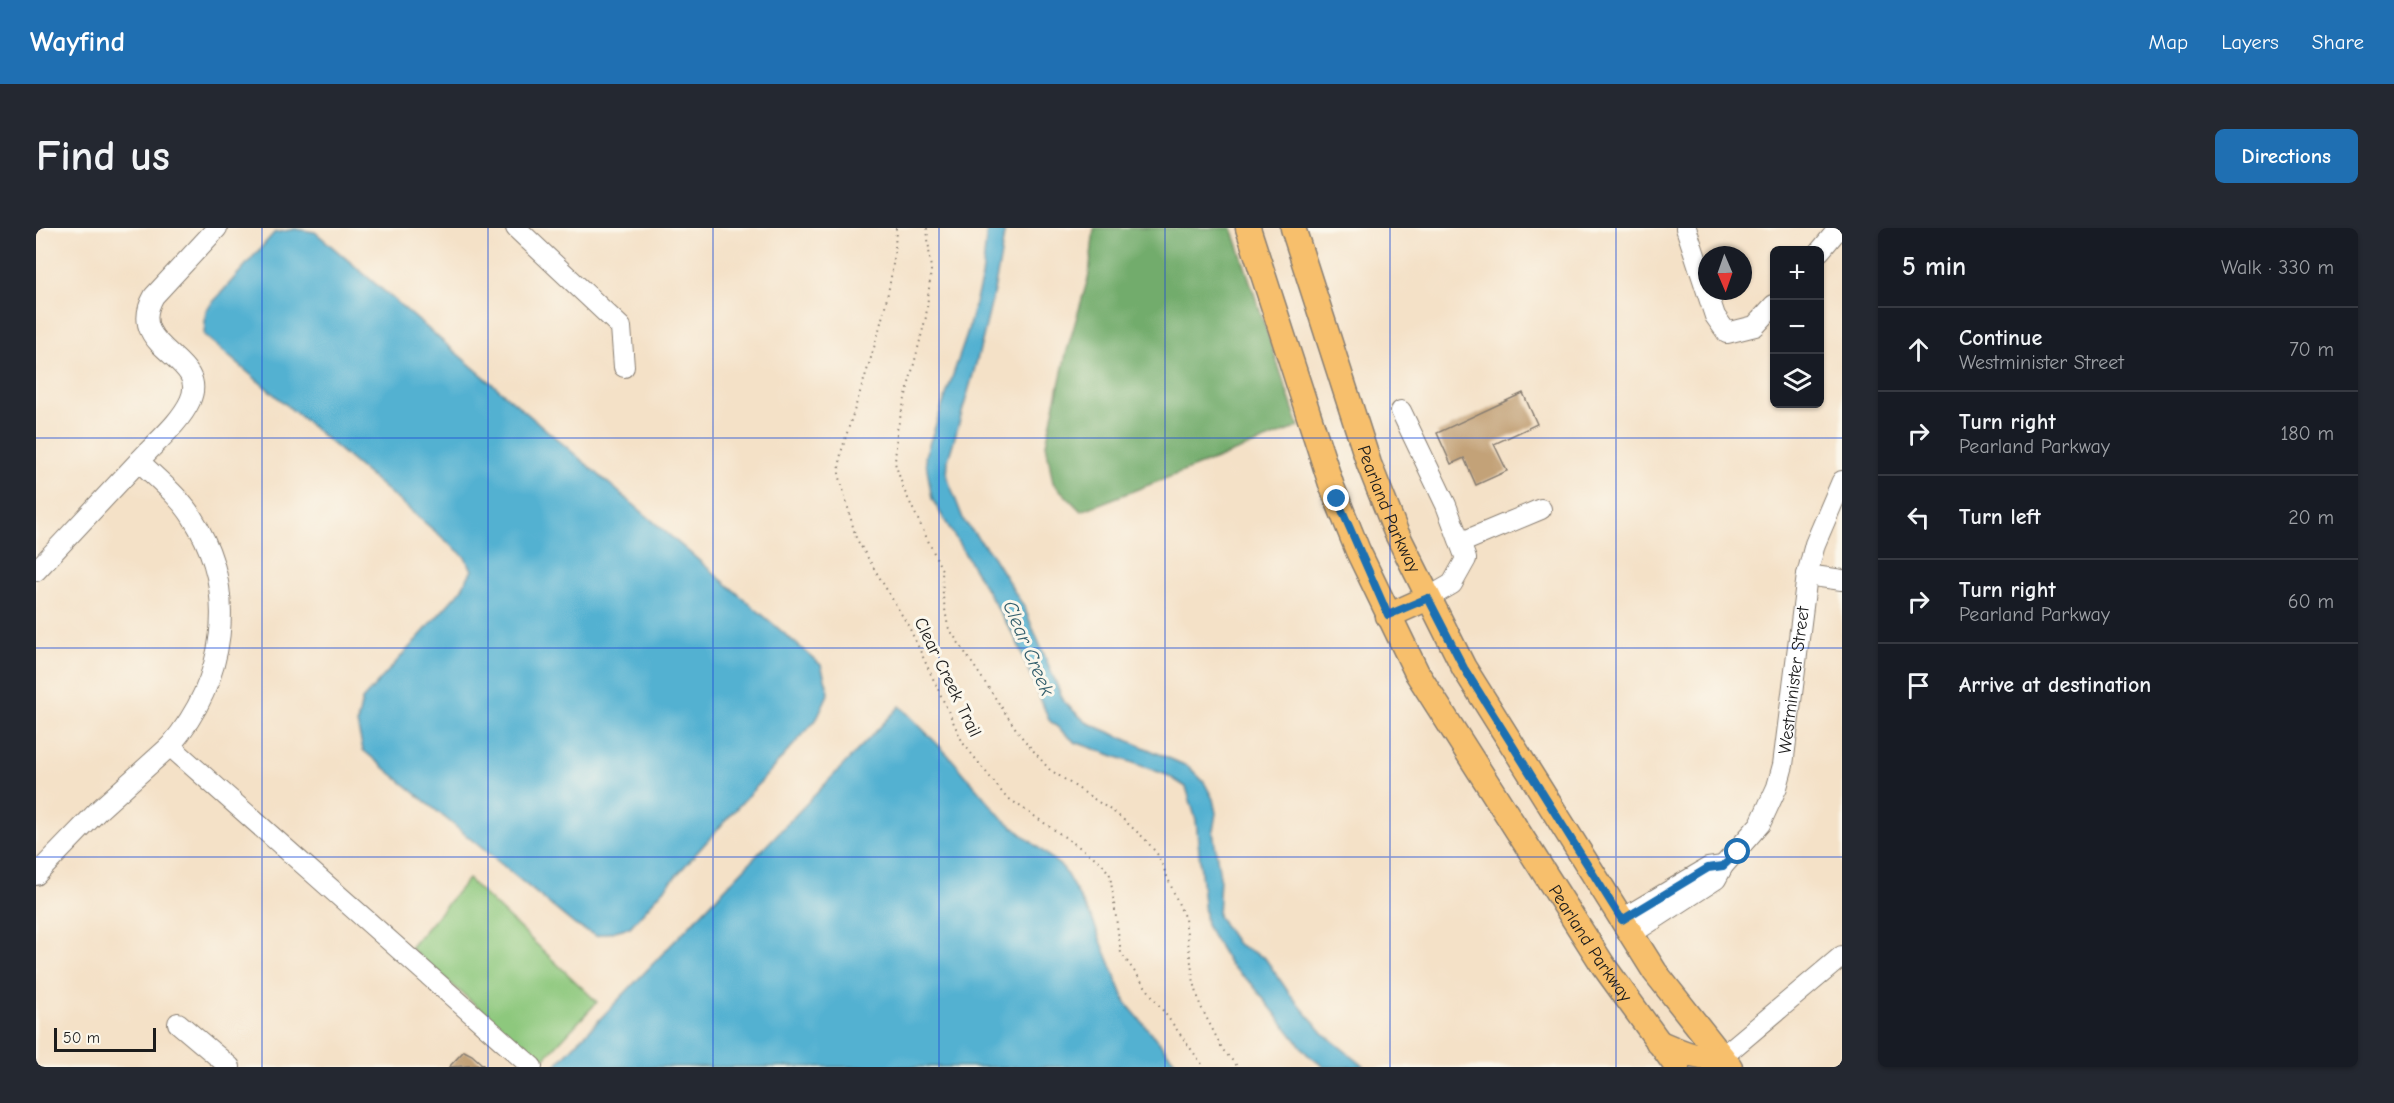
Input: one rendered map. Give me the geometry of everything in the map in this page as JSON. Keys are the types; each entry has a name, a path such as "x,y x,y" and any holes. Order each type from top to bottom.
{"main road":[{"name":"Pearland Parkway","path":"1248,228 1332,487 1358,551 1417,673 1549,876 1603,965 1677,1067"},
{"name":"Pearland Parkway","path":"1293,228 1369,464 1396,532 1464,668 1661,981 1726,1062"},
{"path":"1388,615 1428,598"},
{"path":"1656,1041 1685,1054 1726,1062"}],"street":[{"path":"36,571 185,409 193,385 188,371 154,339 147,324 148,309 154,296 217,228"},
{"path":"516,228 621,327 624,367"},
{"path":"1686,228 1715,316 1727,333 1755,326 1770,309"},
{"path":"1824,246 1839,228"},
{"path":"1401,411 1446,505 1466,559 1452,584 1428,598"},
{"path":"36,875 99,810 170,746 190,722 215,667 220,634 220,599 214,565 192,516 139,461"},
{"name":"Westminister Street","path":"1627,927 1716,879 1723,866 1756,831 1777,787 1783,765 1808,575 1822,525 1842,481"},
{"path":"1460,543 1541,509"},
{"path":"1808,575 1842,580"},
{"path":"170,746 532,1067"},
{"path":"1726,1062 1842,956"},
{"path":"178,1023 230,1067"}],"path":[{"name":"Clear Creek Trail","path":"896,228 896,253 888,296 841,453 839,474 856,538 909,627 963,744 1005,796 1083,848 1101,862 1110,874 1121,953 1204,1067"},
{"path":"927,228 931,270 926,317 897,430 895,456 904,490 942,570 943,597 948,627 1020,735 1049,769 1118,815 1145,839 1158,855 1185,919 1193,978 1200,1005 1223,1050 1238,1067"}],"green space":[{"path":"1094,228 1232,228 1299,427 1081,511 1053,483 1046,444 1066,354 1089,275"},
{"path":"468,879 597,1002 541,1062 410,948"}],"water":[{"name":"Clear Creek","path":"987,228 1005,228 995,287 981,345 948,460 947,477 964,521 992,555 1024,607 1064,702 1086,722 1189,767 1204,782 1213,799 1216,813 1213,831 1220,877 1218,916 1237,944 1265,958 1289,993 1324,1034 1365,1067 1324,1067 1307,1054 1252,984 1230,965 1206,925 1196,820 1186,787 1167,775 1075,742 1049,720 1016,639 932,499 925,456 966,337 982,277"},
{"path":"295,229 315,232 821,665 829,692 816,720 630,927 596,936 575,925 363,750 357,723 362,700 461,590 472,570 464,556 204,335 206,310 274,233"},
{"path":"900,706 950,757 1001,817 1063,868 1093,921 1126,1003 1180,1067 554,1067"}],"building":[{"path":"1523,393 1537,424 1494,444 1507,471 1476,485 1464,458 1451,464 1437,433"},
{"path":"464,1051 472,1055 483,1065 449,1067"}],"route":[{"path":"1337,499 1388,615 1428,598 1464,668 1622,920 1708,868 1723,866 1738,852"}]}
